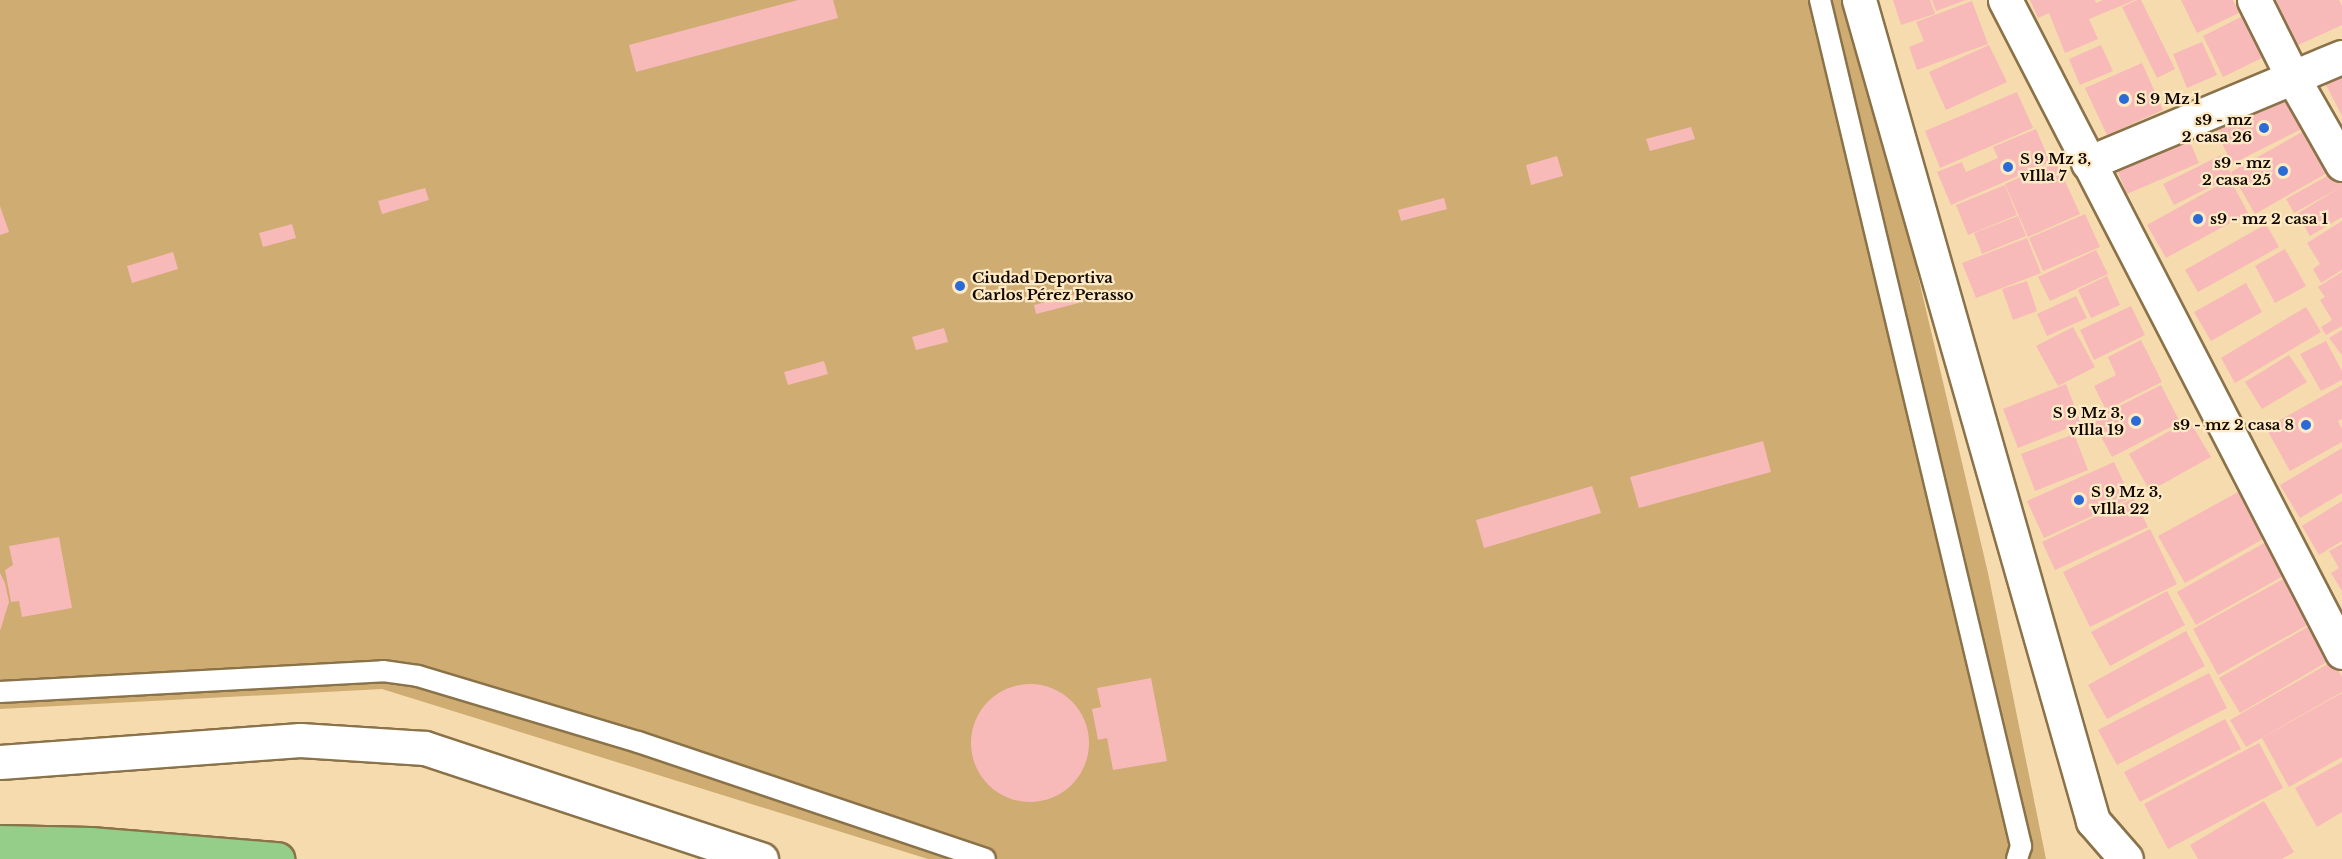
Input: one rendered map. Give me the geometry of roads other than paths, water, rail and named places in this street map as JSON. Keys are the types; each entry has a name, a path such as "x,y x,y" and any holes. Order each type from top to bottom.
{"main road":[{"path":"0,843 90,844 277,859"}],"street":[{"path":"1859,0 2092,821 2093,859"},
{"path":"2005,0 2342,652"},
{"path":"2254,0 2293,78 2342,164"},
{"path":"2088,163 2342,57"},
{"path":"0,762 300,740 425,748 761,859"},
{"path":"2092,821 2126,859"}],"lane":[{"path":"1820,0 2021,846 2017,859"},
{"path":"0,692 383,671 418,676 638,742 985,859"}],"place":[{"name":"S 9 Mz 1","path":"2124,99"},
{"name":"s9 - mz 2 casa 26","path":"2264,128"},
{"name":"S 9 Mz 3, vIlla 7","path":"2008,167"},
{"name":"s9 - mz 2 casa 25","path":"2283,171"},
{"name":"s9 - mz 2 casa 1","path":"2198,219"},
{"name":"Ciudad Deportiva Carlos Pérez Perasso","path":"960,286"},
{"name":"S 9 Mz 3, vIlla 19","path":"2136,421"},
{"name":"s9 - mz 2 casa 8","path":"2306,425"},
{"name":"S 9 Mz 3, vIlla 22","path":"2079,500"}]}
